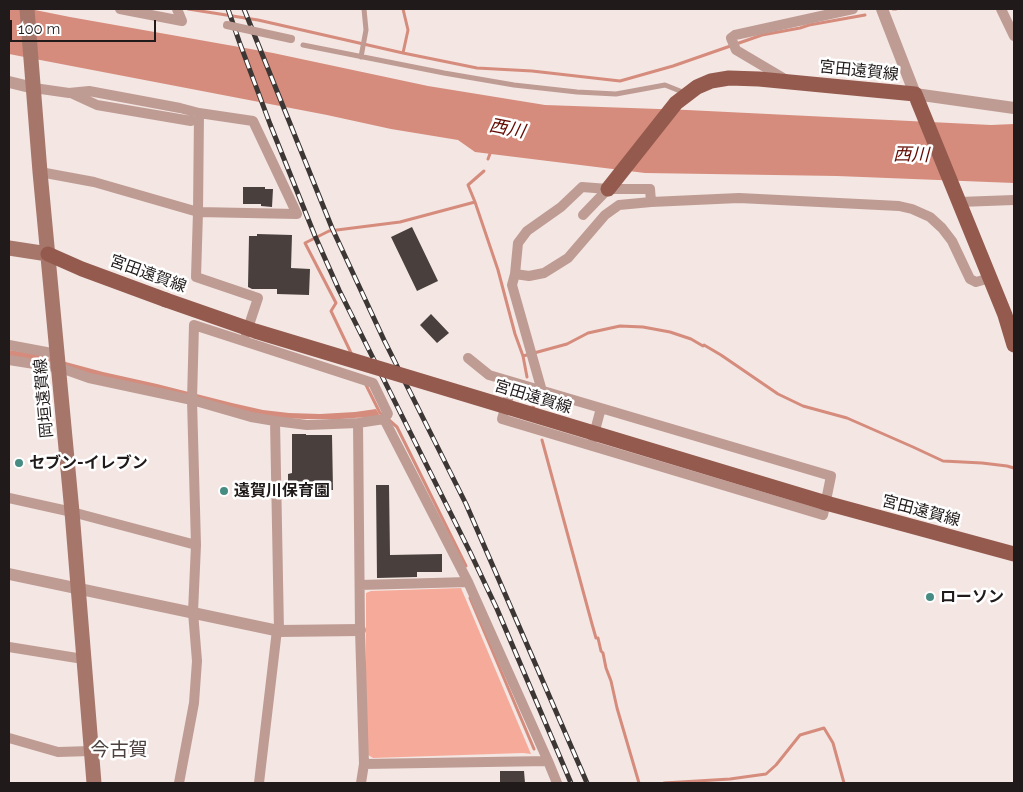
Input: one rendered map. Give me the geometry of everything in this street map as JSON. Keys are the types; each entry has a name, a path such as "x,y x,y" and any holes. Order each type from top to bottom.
{"main road":[{"name":"岡垣遠賀線","path":"27,9 94,783"},
{"name":"宮田遠賀線","path":"608,189 682,99 697,87 711,81 729,78 760,79 914,94 1005,315 1014,345"},
{"path":"9,248 48,254"},
{"name":"宮田遠賀線","path":"48,254 166,300 255,331 826,503 1014,554"}],"street":[{"path":"120,9 182,21 177,9"},
{"path":"789,82 736,50 731,38 735,35 853,9"},
{"path":"882,9 914,94 1014,108"},
{"path":"1000,9 1014,36"},
{"path":"227,25 291,39"},
{"path":"9,82 33,82 70,93 96,105 191,121"},
{"path":"40,172 94,182 198,212 297,214 253,121 199,113 171,106 89,92 70,93"},
{"path":"199,113 196,277 258,298 244,341"},
{"path":"542,391 512,286 518,243 527,231 561,207 582,187 650,189 651,202"},
{"path":"583,215 608,189"},
{"path":"515,274 529,276 544,273 568,258 605,215 619,205 739,198 899,206 912,209 930,217 942,228 952,241 970,279 976,282 990,278"},
{"path":"959,202 1014,200"},
{"path":"9,345 58,360 89,378 192,400 251,417 307,426 358,423 384,419 388,414 373,383 194,325 192,400 196,545 193,612 197,661 194,703 178,783"},
{"path":"468,358 488,375 512,382 542,391 601,408 831,476 823,515 502,419 512,382"},
{"path":"9,360 46,366 58,360"},
{"path":"591,446 601,408"},
{"path":"384,419 468,582 557,783"},
{"path":"258,783 278,630 275,421"},
{"path":"358,423 360,630 364,764 361,783"},
{"path":"9,498 72,512 196,545"},
{"path":"9,574 278,630 360,630"},
{"path":"360,585 468,582"},
{"path":"9,647 84,659"},
{"path":"9,738 58,752 91,752"},
{"path":"364,764 548,761"}],"lane":[{"path":"361,55 366,30 364,9"},
{"path":"303,45 514,85 568,91 616,94 665,85 682,99"}],"shaded area":[{"path":"461,588 531,754 373,758 366,751 366,593 371,591"}],"water":[{"name":"西川","path":"9,9 30,9 273,53 428,86 545,105 991,125 1014,124 1014,183 837,176 645,173 475,152 458,140 391,129 9,54"},
{"path":"9,350 36,354 263,410 320,414 376,409 380,416 305,419 282,418 250,413 9,356"}],"building":[{"path":"243,187 273,189 272,207 261,206 261,204 243,204"},
{"path":"412,227 438,281 417,291 391,237"},
{"path":"257,234 292,235 291,268 310,269 309,295 277,294 277,289 252,289 248,287 249,236 257,236"},
{"path":"431,314 449,333 437,343 420,325"},
{"path":"292,434 332,435 333,490 318,490 318,487 292,488 292,482 288,483 288,474 292,473"},
{"path":"376,485 389,485 390,555 442,554 442,572 417,572 417,577 377,578"},
{"path":"500,771 524,771 525,783 500,783"}],"waterway":[{"path":"188,9 258,20 403,53"},
{"path":"403,9 408,30 403,53 477,68 532,71 620,81 673,66 762,35 865,15"},
{"path":"488,159 491,151"},
{"path":"484,171 468,185 498,270 515,334 523,356 527,377"},
{"path":"352,355 331,311 336,303 305,243 329,231 400,222 475,202"},
{"path":"523,356 567,344 588,333 620,326 643,327 670,332 704,345 778,394 803,406 847,418 943,461 982,463 1014,468"},
{"path":"365,383 380,413 385,416"},
{"path":"531,394 534,410"},
{"path":"389,420 397,427 466,566"},
{"path":"542,440 592,624 603,653 639,783"},
{"path":"470,598 534,749"},
{"path":"664,783 730,779 766,774 776,765 800,735 824,728 833,743 844,783"}],"railway":[{"path":"228,9 270,124 315,236 339,290 497,609 571,783"},
{"path":"244,9 332,228 384,340 466,504 587,783"}],"place":[{"name":"セブン-イレブン","path":"19,463"},
{"name":"遠賀川保育園","path":"224,491"},
{"name":"ローソン","path":"930,597"}],"district":[{"name":"今古賀","path":"119,750"}]}
